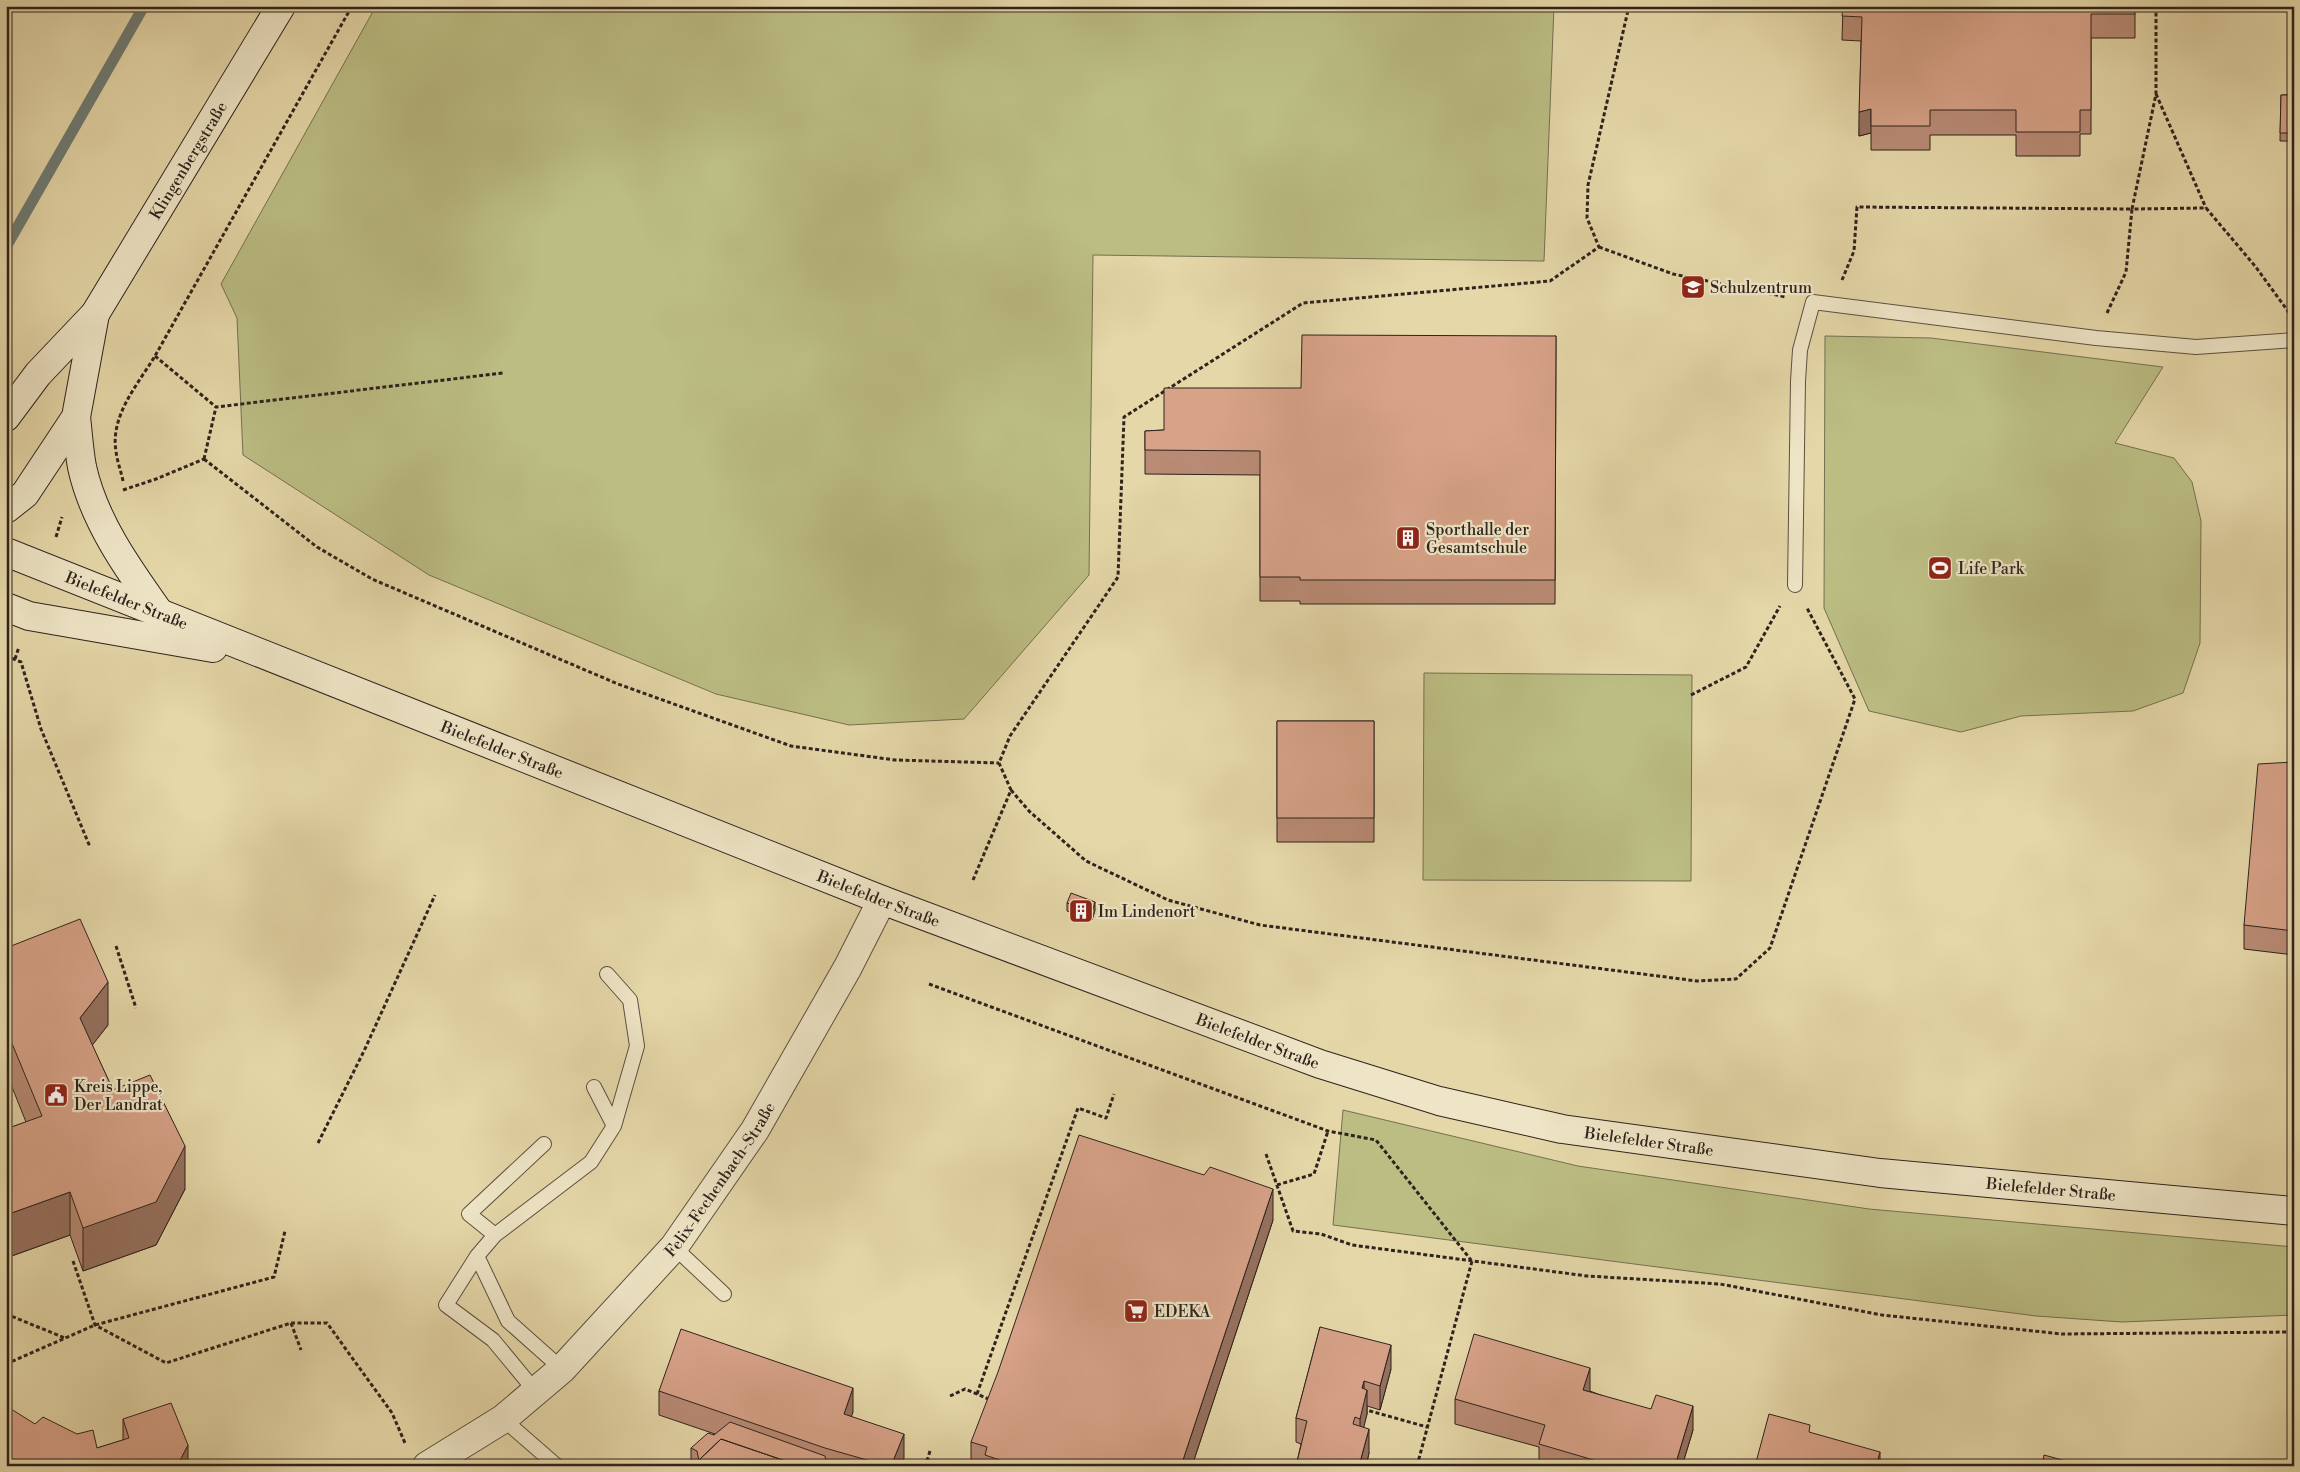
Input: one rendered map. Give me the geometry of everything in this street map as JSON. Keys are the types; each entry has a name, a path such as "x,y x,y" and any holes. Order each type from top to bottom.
{"main road":[{"name":"Klingenbergstraße","path":"6,417 38,374 95,314 281,6"},
{"name":"Klingenbergstraße","path":"6,509 25,494 76,417 95,314"},
{"path":"76,417 82,468 94,501 121,560 161,615"},
{"name":"Bielefelder Straße","path":"6,552 882,900 1329,1067 1439,1101 1562,1129 1880,1173 2294,1211"},
{"name":"Bielefelder Straße","path":"6,607 29,616 275,658"},
{"name":"Felix-Fechenbach-Straße","path":"418,1457 503,1419 536,1392 562,1369 674,1247 755,1130 848,967 882,900"}],"lane":[{"path":"1795,585 1798,381 1800,350 1813,302 1830,306 2096,338 2196,347 2294,340"},
{"path":"536,1392 493,1340 446,1305 477,1256 495,1235 591,1162 614,1126 636,1046 630,1000 607,974"},
{"path":"594,1087 614,1126"},
{"path":"495,1235 470,1214 544,1144"},
{"path":"674,1247 724,1294"},
{"path":"477,1256 508,1321 562,1369"},
{"path":"503,1419 557,1466"}],"path":[{"path":"125,489 115,450 116,425 126,404 155,356 352,6"},
{"path":"1629,6 1588,186 1587,218 1599,247 1673,274 1813,302"},
{"path":"2096,338 2126,272 2132,209 2156,94 2156,6"},
{"path":"2156,94 2206,208 2255,266 2294,319"},
{"path":"1830,306 1854,251 1857,207 2206,208"},
{"path":"1599,247 1550,281 1303,303 1124,417 1118,577 1010,736 999,763 1011,790 1029,811 1086,861 1168,900 1260,925 1697,981 1736,979 1770,948 1855,700 1795,585 1785,596 1746,667 1691,694"},
{"path":"155,356 216,407 503,373"},
{"path":"204,459 216,407"},
{"path":"204,459 317,547 372,579 618,684 791,746 895,760 999,763"},
{"path":"94,501 156,479 204,459"},
{"path":"6,656 21,662 41,729 90,847"},
{"path":"973,880 1011,790"},
{"path":"318,1143 364,1051 435,895"},
{"path":"116,946 136,1008"},
{"path":"929,984 1328,1131 1376,1140 1472,1261"},
{"path":"976,1394 1078,1108 1106,1118 1114,1094"},
{"path":"1277,1186 1314,1174 1328,1131"},
{"path":"1266,1154 1293,1231 1321,1234 1352,1244 1587,1276 1720,1284 1882,1315 2062,1334 2294,1332"},
{"path":"6,1364 94,1325 274,1277 285,1232"},
{"path":"73,1261 94,1325 166,1363 291,1324 327,1324 392,1413 418,1457"},
{"path":"1417,1466 1472,1261"},
{"path":"6,1314 65,1338"},
{"path":"291,1324 301,1350"},
{"path":"950,1396 965,1389 998,1403"},
{"path":"1363,1409 1428,1427"},
{"path":"930,1451 927,1461 940,1466"}],"green space":[{"path":"376,6 1554,6 1544,261 1093,255 1089,575 964,719 849,725 716,694 429,575 243,455 237,318 221,284"},
{"name":"Life Park","path":"1825,336 1931,338 2163,367 2115,443 2174,458 2192,482 2201,521 2200,643 2183,693 2133,711 2021,716 1961,732 1869,711 1824,608"},
{"path":"1424,673 1692,675 1691,881 1423,880"},
{"path":"1343,1110 1578,1166 1869,1209 2294,1247 2294,1315 2122,1322 2036,1316 1333,1225"}],"building":[{"path":"1843,6 2135,6 2135,14 2091,14 2091,110 2080,110 2080,132 2016,132 2016,110 1930,110 1930,126 1871,126 1871,109 1859,112 1862,17 1842,16"},
{"path":"2281,95 2294,95 2294,133 2280,133"},
{"name":"Sporthalle der Gesamtschule","path":"1302,335 1556,336 1555,580 1300,580 1300,577 1260,577 1260,451 1145,450 1145,431 1164,430 1164,388 1301,388"},
{"path":"1277,721 1374,721 1374,818 1277,818"},
{"path":"2294,762 2294,931 2244,925 2258,764"},
{"path":"1071,893 1095,902 1092,912 1067,903"},
{"name":"Kreis Lippe, Der Landrat","path":"80,919 108,982 80,1018 113,1090 150,1075 185,1146 156,1202 83,1228 70,1192 6,1215 6,1129 42,1116 6,1029 6,948"},
{"name":"EDEKA","path":"1079,1135 1204,1175 1210,1167 1273,1189 1181,1466 1017,1466 985,1455 987,1447 971,1442 998,1372"},
{"path":"1320,1327 1391,1345 1380,1386 1364,1381 1362,1388 1367,1390 1360,1419 1355,1417 1353,1424 1369,1429 1359,1466 1296,1466 1307,1421 1296,1418"},
{"path":"681,1329 853,1388 844,1414 904,1434 891,1466 825,1448 659,1391"},
{"path":"1474,1334 1590,1368 1583,1390 1651,1409 1656,1395 1693,1406 1675,1466 1614,1466 1539,1444 1545,1425 1455,1399"},
{"path":"171,1403 188,1445 177,1466 6,1465 6,1410 11,1409 35,1424 43,1417 77,1434 93,1430 97,1448 129,1438 123,1419"},
{"path":"1769,1414 1810,1425 1809,1432 1880,1452 1876,1466 1755,1466"},
{"path":"730,1422 825,1456 827,1466 800,1466 721,1439 700,1459 700,1466 697,1451 691,1448 708,1433 714,1435"},
{"path":"721,1439 800,1466 701,1466 700,1459"},
{"path":"2044,1455 2084,1466 2042,1466"}],"waterway":[{"path":"6,247 144,6"}],"place":[{"name":"Schulzentrum","path":"1693,287"},
{"name":"Sporthalle der Gesamtschule","path":"1408,538"},
{"name":"Life Park","path":"1940,568"},
{"name":"Im Lindenort","path":"1081,911"},
{"name":"Kreis Lippe, Der Landrat","path":"56,1095"},
{"name":"EDEKA","path":"1136,1311"}]}
